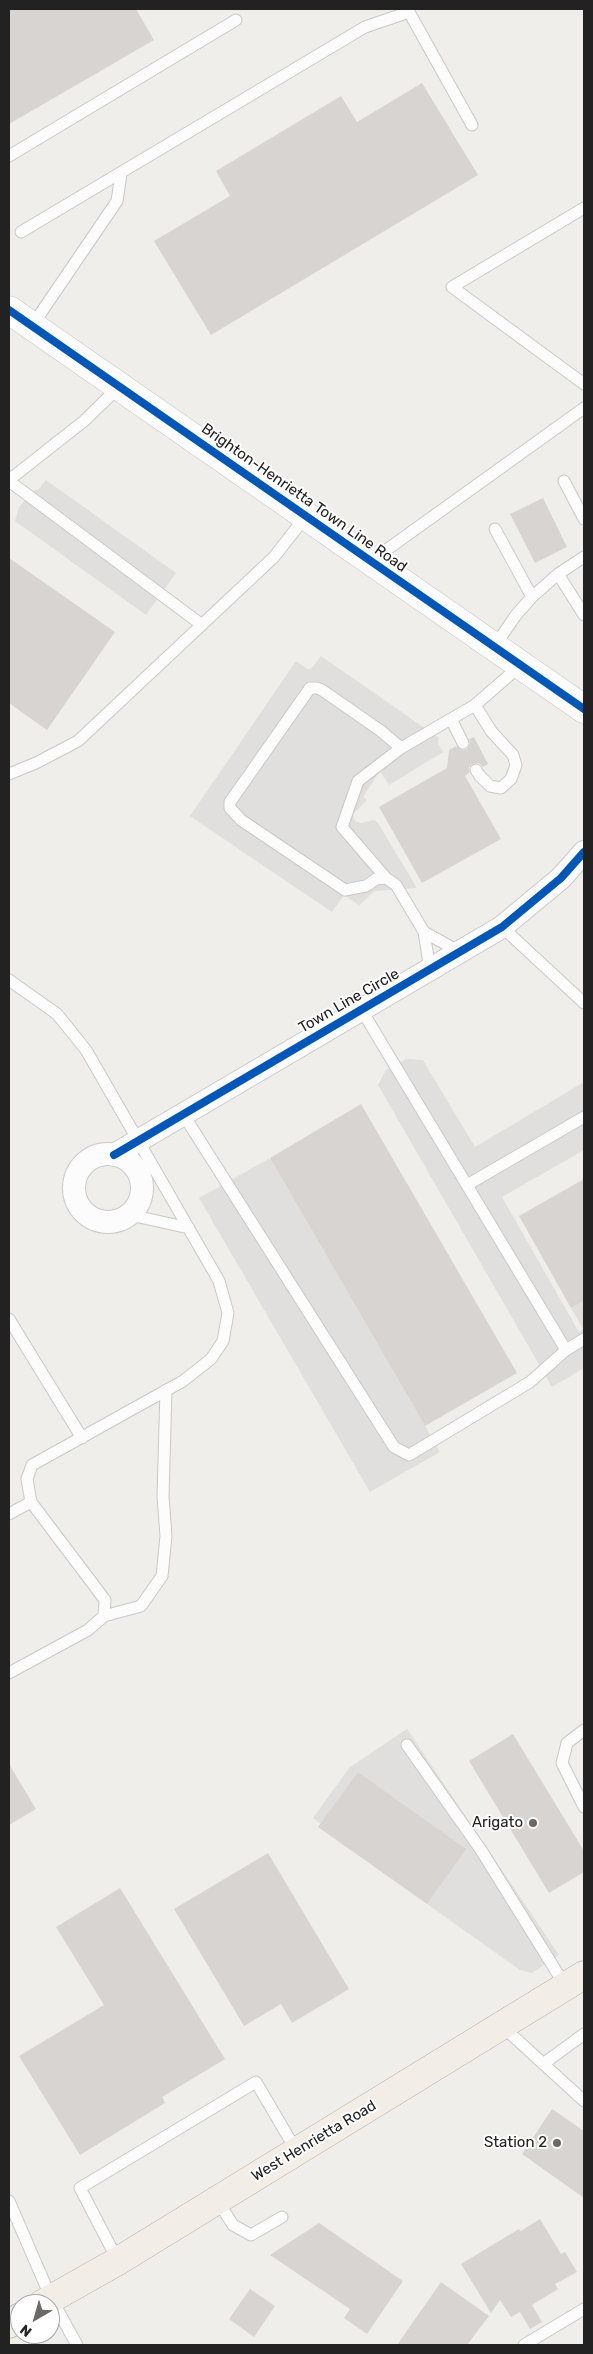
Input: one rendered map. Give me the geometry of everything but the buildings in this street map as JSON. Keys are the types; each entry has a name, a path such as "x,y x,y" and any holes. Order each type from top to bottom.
{"main road":[{"name":"West Henrietta Road","path":"59,2294 118,2261 575,1981"}],"street":[{"name":"Brighton-Henrietta Town Line Road","path":"9,310 584,709"},
{"name":"Town Line Circle","path":"130,1215 120,1221 110,1223 99,1222 88,1217 80,1209 74,1198 73,1186 76,1175 82,1165 91,1158 102,1154 114,1155 502,927 561,878 584,852"},
{"path":"114,1155 124,1158 133,1165 142,1185 137,1207 130,1215"}],"lane":[{"path":"22,232 365,28 409,12 472,125"},
{"path":"9,156 236,20"},
{"path":"32,326 117,201 121,174"},
{"path":"584,208 452,287 584,384"},
{"path":"119,387 84,422 9,481 202,625"},
{"path":"371,561 584,408"},
{"path":"564,481 584,519"},
{"path":"9,774 78,742 274,557 306,516"},
{"path":"495,529 532,597"},
{"path":"494,647 516,615 532,597 558,574 584,557"},
{"path":"558,574 584,615"},
{"path":"430,970 424,932 402,894 342,827 358,781 401,748 475,705 521,665"},
{"path":"386,878 376,879 366,886 345,890 242,820 230,808 230,802 310,688 322,690 381,731 401,748"},
{"path":"475,705 491,731 512,755 516,765 511,779 501,788 490,786 476,770"},
{"path":"451,719 463,743"},
{"path":"502,927 584,1003"},
{"path":"424,932 460,952"},
{"path":"9,980 57,1014 86,1050 219,1281 228,1313 223,1341 211,1359 183,1381 32,1465 27,1479 31,1502 105,1600 104,1616"},
{"path":"361,1009 566,1350"},
{"path":"183,1114 394,1447 409,1455 530,1382 566,1350 584,1339"},
{"path":"467,1185 584,1117"},
{"path":"130,1215 189,1228"},
{"path":"9,1319 82,1438"},
{"path":"9,1673 88,1630 104,1616 141,1606 162,1576 166,1536 162,1496 166,1390"},
{"path":"9,1514 31,1502"},
{"path":"584,1730 568,1743 562,1763 584,1807"},
{"path":"407,1745 575,1981"},
{"path":"502,2026 584,2101"},
{"path":"543,2064 584,2034"},
{"path":"118,2261 80,2188 256,2082 297,2152"},
{"path":"217,2200 233,2225 251,2235 282,2217"},
{"path":"9,2201 43,2294"},
{"path":"524,2345 584,2309"},
{"path":"60,2321 77,2345"}],"shaded area":[{"path":"46,480 176,573 146,615 15,521 19,507"},
{"path":"321,656 439,738 438,743 443,752 389,785 380,771 363,797 367,800 353,814 355,821 361,823 374,820 378,823 417,888 375,891 359,905 344,895 332,912 190,816 296,661 307,669 312,668"},
{"path":"406,1059 423,1060 475,1147 584,1082 584,1150 502,1197 579,1332 583,1329 571,1308 584,1301 584,1368 552,1387 378,1085 386,1070"},
{"path":"270,1158 440,1452 370,1492 199,1198"},
{"path":"407,1729 559,1955 532,1973 520,1970 427,1904 465,1849 358,1772 321,1824 313,1818 349,1768"}],"cycle path":[{"path":"9,310 584,709"},
{"path":"114,1155 502,927 561,878 584,852"}],"place":[{"name":"Arigato","path":"533,1823"},
{"name":"Station 2","path":"557,2143"}]}
